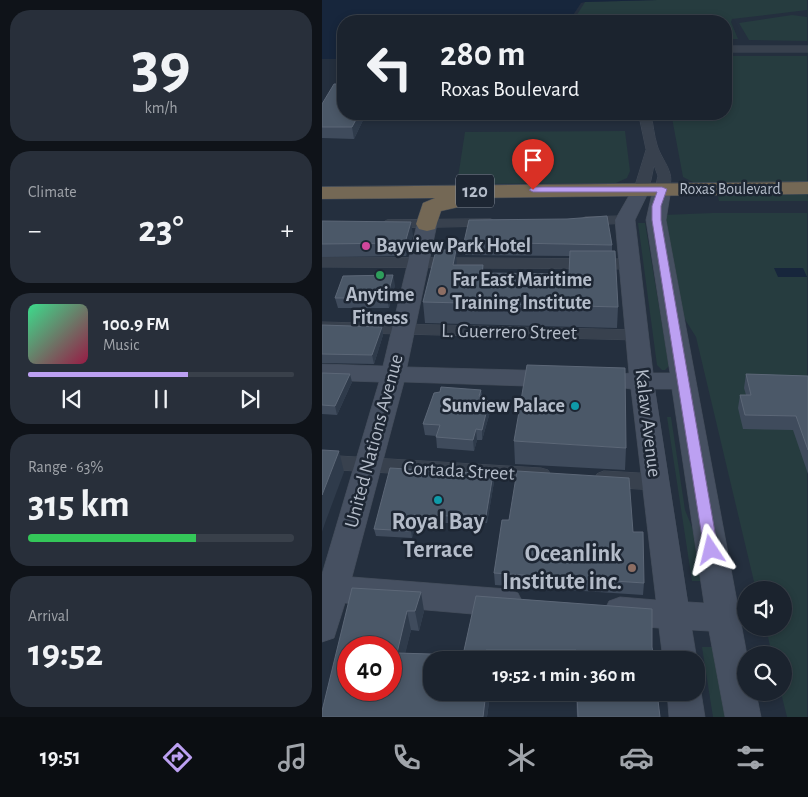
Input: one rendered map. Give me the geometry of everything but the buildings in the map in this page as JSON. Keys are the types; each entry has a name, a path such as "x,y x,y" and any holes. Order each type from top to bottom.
{"highway":[{"name":"Roxas Boulevard","path":"322,206 429,216 632,205 660,198 808,188"},
{"name":"Roxas Boulevard","path":"322,193 572,189 632,205"},
{"path":"429,216 452,200 572,189"},
{"path":"378,193 416,198 429,205 429,216"},
{"name":"Roxas Boulevard","path":"660,198 808,205"}],"street":[{"path":"732,49 808,48"},
{"path":"646,120 652,151 660,161 666,178 660,198"},
{"path":"570,222 632,205 647,179 648,161 652,151"},
{"name":"Kalaw Avenue","path":"660,198 656,220 723,618 743,717"},
{"name":"Kalaw Avenue","path":"632,205 629,264 642,381 679,651"},
{"path":"370,225 429,216 504,223"},
{"name":"United Nations Avenue","path":"322,628 327,589 370,466 404,329 429,216"},
{"path":"322,262 629,264"},
{"name":"L. Guerrero Street","path":"322,327 637,335"},
{"path":"322,372 580,380"},
{"path":"608,380 682,381"},
{"name":"Cortada Street","path":"322,462 557,476"},
{"path":"587,478 656,482"},
{"path":"327,589 537,605"},
{"path":"596,609 723,618"},
{"path":"685,701 687,717"}],"green space":[{"path":"807,0 807,10 732,19 732,15 577,15 585,2"},
{"path":"792,15 807,17 807,41 749,40 739,23"},
{"path":"732,24 738,39 732,39"},
{"path":"732,56 807,56 807,182 695,183 683,177 672,120 732,120"},
{"path":"625,131 630,171 627,178 616,183 457,184 465,132"},
{"path":"807,194 808,201 719,201 718,196"},
{"path":"807,213 807,717 787,717 783,701 792,701 792,646 770,646 768,636 792,636 792,581 754,581 696,337 681,313 664,215"},
{"path":"638,223 645,223 669,366 665,370 662,370 657,365"},
{"path":"667,417 671,417 685,510 696,537 706,581 692,581"},
{"path":"702,647 717,647 729,717 713,717 705,666 705,651 703,651"}],"water":[{"path":"322,0 657,0 585,2 581,3 573,15 337,15 337,59 322,59"},
{"path":"774,268 803,268 807,277 778,277"}],"place":[{"name":"Bayview Park Hotel","path":"366,246"},
{"name":"Anytime Fitness","path":"380,275"},
{"name":"Far East Maritime Training Institute","path":"442,291"},
{"name":"Sunview Palace","path":"575,406"},
{"name":"Royal Bay Terrace","path":"438,500"},
{"name":"Oceanlink Institute inc.","path":"632,568"}],"route":[{"path":"533,190 662,189 657,206 656,220 711,550"}]}
